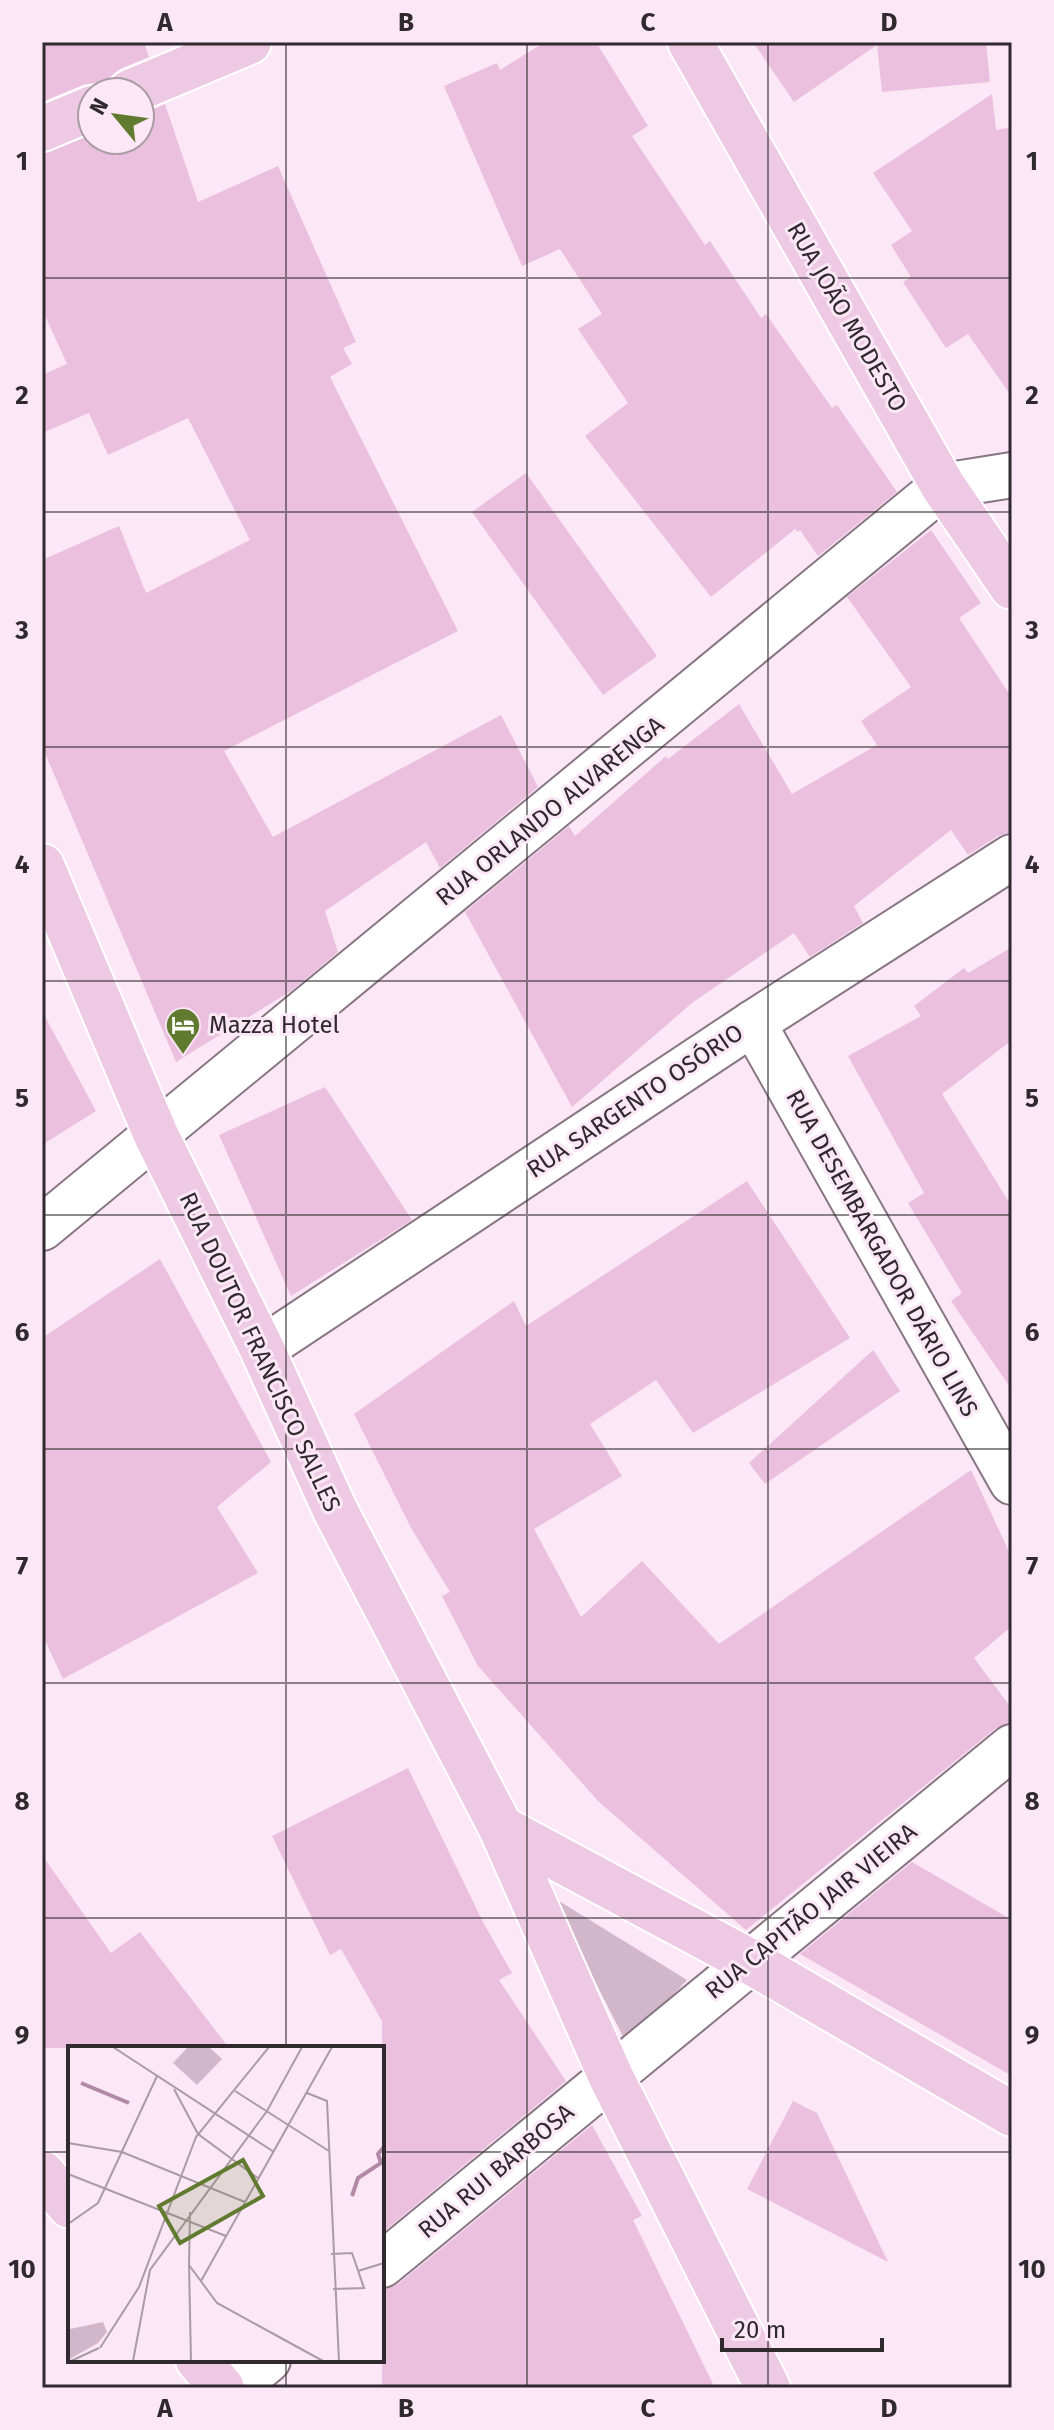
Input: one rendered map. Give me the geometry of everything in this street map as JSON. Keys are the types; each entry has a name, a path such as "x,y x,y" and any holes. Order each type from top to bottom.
{"main road":[{"path":"156,81 249,42"},
{"name":"RUA JOÃO MODESTO","path":"690,42 943,486 1012,587"},
{"path":"42,129 76,115"},
{"name":"RUA DOUTOR FRANCISCO SALLES","path":"42,866 156,1135 262,1349 335,1510 501,1828 611,2077 768,2388"},
{"path":"501,1828 749,1961 1012,2114"},
{"path":"42,2173 68,2204"},
{"path":"200,2362 222,2388"}],"street":[{"path":"943,486 1012,475"},
{"name":"RUA ORLANDO ALVARENGA","path":"42,1228 943,486"},
{"name":"RUA SARGENTO OSÓRIO","path":"262,1349 753,1023 1012,857"},
{"name":"RUA DESEMBARGADOR DÁRIO LINS","path":"753,1023 1012,1482"},
{"name":"RUA CAPITÃO JAIR VIEIRA","path":"611,2077 1012,1747"},
{"name":"RUA RUI BARBOSA","path":"384,2263 611,2077"},
{"path":"234,2388 266,2362"}],"shaded area":[{"path":"551,1896 687,1980 627,2044"}],"building":[{"path":"42,42 144,42 149,57 111,76 76,76 76,88 42,102"},
{"path":"545,42 596,42 648,126 632,136 705,245 710,241 761,318 766,314 832,408 837,405 897,492 818,556 800,530 795,529 711,597 585,436 628,403 578,329 602,314 560,249 522,266 444,86 497,63 500,70"},
{"path":"753,42 986,42 990,82 882,92 877,45 794,102"},
{"path":"992,94 996,130 1012,127 1012,397 968,334 946,348 903,282 911,277 891,245 912,231 873,173"},
{"path":"165,104 198,202 278,166 356,342 343,348 352,364 330,377 458,631 224,751 273,837 501,715 538,787 440,868 426,842 325,911 338,952 291,991 176,1062 42,746 42,560 119,526 146,593 250,540 188,418 108,455 89,413 42,433 42,375 67,364 42,309 42,153 76,141 76,156 156,156 156,108"},
{"path":"526,473 657,656 603,695 472,512"},
{"path":"931,530 981,603 959,618 1012,698 1012,832 998,836 968,855 951,830 854,906 863,923 810,957 794,933 692,1003 572,1107 465,912 569,826 575,836 666,756 668,759 739,704 792,794 877,745 861,721 911,687 847,597"},
{"path":"1012,947 1012,1040 942,1094 1012,1207 1012,1390 951,1301 962,1293 908,1203 924,1193 848,1056 921,1016 914,1006 964,968 968,973"},
{"path":"42,1011 96,1111 42,1145"},
{"path":"325,1087 412,1220 291,1296 219,1135"},
{"path":"747,1181 850,1338 693,1433 656,1380 590,1424 622,1476 534,1529 581,1617 642,1561 719,1644 971,1470 1012,1558 1012,1626 974,1658 1012,1709 1012,1723 996,1728 746,1930 598,1801 478,1666 442,1596 450,1592 410,1526 354,1414 514,1301 526,1326"},
{"path":"160,1259 271,1462 217,1507 258,1573 63,1679 42,1634 42,1338"},
{"path":"873,1350 900,1391 765,1484 749,1463"},
{"path":"408,1768 484,1924 512,1973 499,1980 566,2081 384,2231 382,2021 341,1949 330,1955 272,1836"},
{"path":"42,1855 111,1953 140,1932 227,2046 42,2048"},
{"path":"912,1862 1012,1920 1012,2076 800,1954"},
{"path":"793,2101 817,2113 888,2262 747,2189"},
{"path":"592,2125 642,2216 633,2220 715,2388 382,2388 384,2288 398,2284"}],"place":[{"name":"Mazza Hotel","path":"183,1056"}]}
